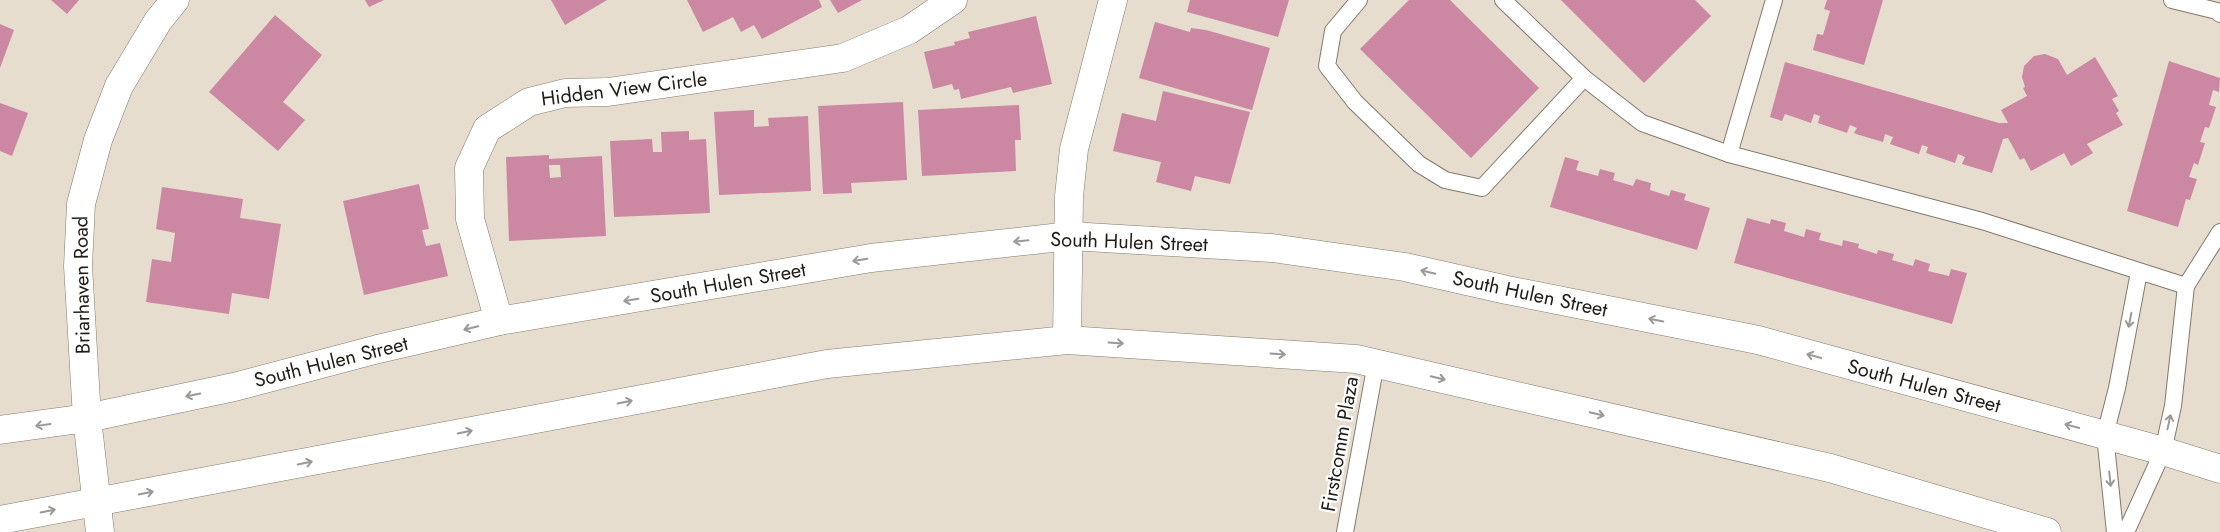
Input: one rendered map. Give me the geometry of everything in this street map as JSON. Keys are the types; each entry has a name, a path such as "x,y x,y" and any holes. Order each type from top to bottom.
{"main road":[{"name":"Briarhaven Road","path":"100,532 87,418 78,266 81,204 98,140 119,86 158,21 175,0"},
{"name":"Hidden View Circle","path":"499,321 470,219 469,168 487,129 529,102 565,93 608,92 843,58 908,30 953,0"},
{"path":"1067,340 1070,236 1069,196 1074,149 1113,0"},
{"name":"South Hulen Street","path":"0,430 87,418 234,386 378,349 499,321 871,258 1070,236 1272,248 1405,267 1508,290 1758,340 2163,451 2220,469"},
{"path":"0,520 827,364 1067,340 1356,359 1830,468 2047,532"}],"lane":[{"path":"1359,0 1333,30 1328,66 1355,102 1419,164 1445,180 1482,188 1584,78"},
{"path":"1503,0 1584,78 1642,124 1729,154 1982,222 2186,286"},
{"path":"2172,0 2217,11 2220,14"},
{"path":"1729,154 1772,1"},
{"path":"2126,532 2163,451 2173,406 2186,286 2220,232"},
{"path":"2115,532 2105,435 2117,388 2139,272"},
{"name":"Firstcomm Plaza","path":"1345,532 1376,363"}],"building":[{"path":"51,0 79,0 67,14"},
{"path":"365,0 384,0 369,7"},
{"path":"551,0 607,0 565,25"},
{"path":"687,0 819,0 822,7 762,39 754,25 741,32 733,17 703,32"},
{"path":"830,0 862,0 838,13"},
{"path":"1190,0 1289,0 1278,37 1187,12"},
{"path":"1409,0 1450,0 1539,88 1471,158 1360,49"},
{"path":"1561,0 1695,0 1711,16 1644,83"},
{"path":"1827,0 1883,0 1864,65 1813,50 1817,34 1823,35 1830,11 1824,9"},
{"path":"275,15 322,55 283,102 305,120 278,151 209,92"},
{"path":"1036,16 1052,84 1013,93 1011,87 961,99 959,89 954,90 952,84 933,89 924,52 955,45 954,42 970,38 968,32"},
{"path":"1155,22 1190,32 1191,28 1206,30 1270,48 1252,110 1139,78"},
{"path":"0,24 14,30 0,68"},
{"path":"2045,54 2058,59 2067,75 2095,57 2118,96 2112,99 2119,111 2116,113 2123,125 2087,144 2093,153 2071,166 2064,153 2031,171 2024,158 2020,160 2008,138 2003,139 1992,173 1962,164 1965,157 1958,154 1955,163 1926,153 1928,147 1922,145 1919,154 1890,144 1893,137 1885,134 1883,142 1854,133 1857,128 1850,125 1847,133 1818,123 1820,116 1814,114 1811,123 1785,114 1782,121 1770,117 1785,62 1999,123 2008,123 2001,110 2027,96 2023,88 2025,87 2022,77 2024,66 2034,56"},
{"path":"2169,61 2220,78 2219,92 2213,90 2209,105 2216,107 2209,128 2205,127 2200,142 2205,143 2198,165 2194,163 2189,177 2197,179 2190,200 2186,199 2178,227 2127,211"},
{"path":"1163,91 1250,112 1230,184 1195,176 1191,191 1156,182 1161,162 1113,151 1122,113 1156,121"},
{"path":"903,102 907,180 851,183 852,193 823,194 818,106"},
{"path":"0,103 28,113 12,156 0,151"},
{"path":"1019,105 1021,140 1015,140 1016,171 922,176 918,110"},
{"path":"754,110 754,127 769,126 768,118 808,116 811,191 719,195 714,112"},
{"path":"689,131 689,140 706,139 710,213 614,217 610,141 652,139 653,152 662,152 661,132"},
{"path":"549,155 549,159 602,156 606,236 509,241 506,157","holes":["549,165 560,165 561,177 550,178"]},
{"path":"1565,157 1579,161 1576,170 1598,176 1600,169 1615,173 1613,180 1633,186 1636,179 1651,183 1650,190 1669,196 1671,190 1686,194 1684,200 1710,208 1697,250 1550,207"},
{"path":"419,184 429,229 422,230 426,246 440,243 448,276 364,295 343,201"},
{"path":"162,187 243,199 240,218 281,224 269,299 232,293 229,314 146,302 152,259 171,262 175,233 156,229"},
{"path":"1747,218 1770,224 1771,219 1786,223 1784,231 1804,237 1806,229 1821,233 1819,240 1842,246 1843,240 1859,244 1858,248 1877,254 1878,250 1894,254 1892,260 1913,266 1915,259 1930,264 1928,271 1949,276 1951,269 1967,273 1952,324 1734,263"}]}
